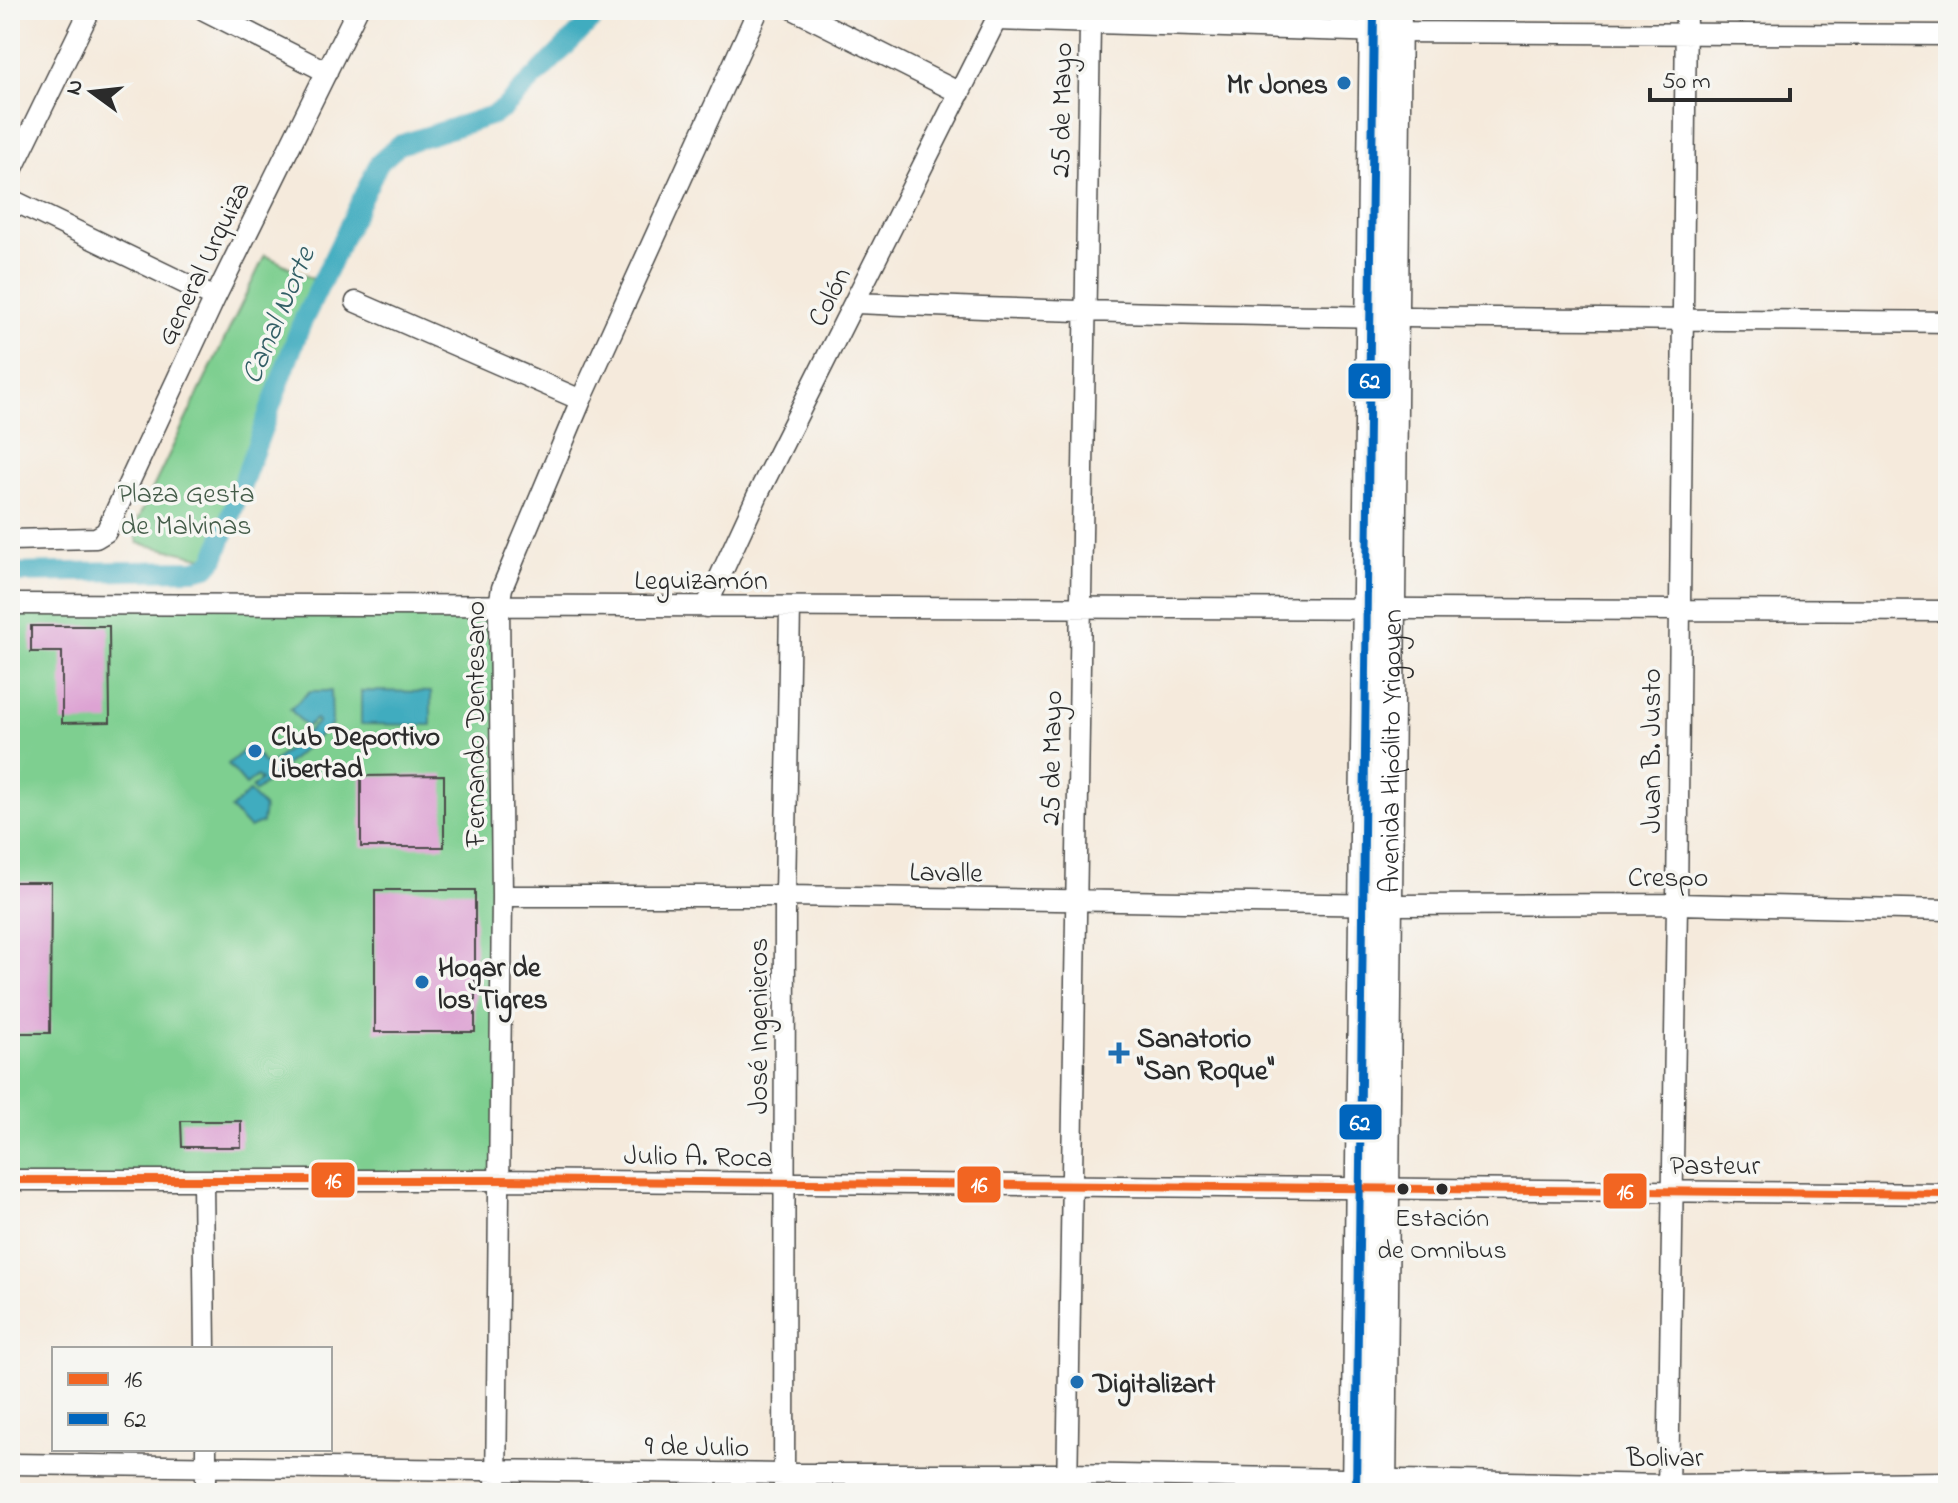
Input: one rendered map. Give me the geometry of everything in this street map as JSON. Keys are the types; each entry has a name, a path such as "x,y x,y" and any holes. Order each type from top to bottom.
{"street":[{"path":"10,174 90,10"},
{"path":"204,10 327,72"},
{"name":"General Urquiza","path":"10,540 96,538 106,532 215,298 357,10"},
{"name":"Fernando Dentesano","path":"496,1493 502,896 499,605 502,588 581,400 758,10"},
{"path":"796,10 960,93"},
{"name":"Juan B. Justo","path":"1668,1489 1686,10"},
{"path":"998,15 1090,24 1386,21 1685,34 1948,35"},
{"name":"Colón","path":"706,607 759,492 998,15"},
{"name":"Avenida Hipólito Yrigoyen","path":"1369,1486 1386,21"},
{"name":"25 de Mayo","path":"1068,1484 1090,24"},
{"path":"10,199 215,298"},
{"path":"356,302 581,400"},
{"path":"856,303 1085,313 1382,319 1948,322"},
{"name":"Leguizamón","path":"10,604 1080,605 1948,611"},
{"name":"José Ingenieros","path":"784,1484 785,896 790,607"},
{"name":"Lavalle","path":"502,896 785,896 1376,905"},
{"name":"Crespo","path":"1376,905 1677,904 1948,910"},
{"name":"Julio A. Roca","path":"10,1180 499,1180 1374,1189"},
{"path":"203,1182 205,1347"},
{"name":"Pasteur","path":"1374,1189 1948,1194"},
{"path":"206,1458 206,1493"},
{"name":"9 de Julio","path":"10,1464 206,1458 784,1484 1369,1486"},
{"name":"Bolivar","path":"1369,1486 1668,1489 1948,1482"}],"green space":[{"name":"Plaza Gesta de Malvinas","path":"265,255 313,279 209,559 138,543 134,527"},
{"name":"Club Deportivo Libertad","path":"10,604 499,605 499,1180 10,1180"}],"water":[{"path":"310,691 331,691 332,724 255,792 252,788 261,780 257,776 246,785 228,764 249,746 268,767 318,722 316,719 306,727 290,709"},
{"path":"361,691 431,692 431,725 361,724"},
{"path":"249,792 264,807 262,823 249,828 231,809"}],"building":[{"path":"31,626 109,626 110,722 62,723 62,652 31,652"},
{"path":"444,775 444,847 361,847 361,776"},
{"path":"10,882 51,882 50,1033 10,1033"},
{"path":"375,890 475,890 475,1032 375,1032"},
{"path":"181,1121 241,1121 241,1147 182,1147"}],"waterway":[{"name":"Canal Norte","path":"10,573 194,570 207,567 215,558 301,325 379,163 399,145 503,109 602,10"}],"transit line":[{"name":"62","path":"1356,1493 1374,10"},
{"name":"16","path":"10,1180 499,1180 1948,1194"}],"place":[{"name":"Mr Jones","path":"1344,83"},
{"name":"Club Deportivo Libertad","path":"255,751"},
{"name":"Hogar de los Tigres","path":"422,982"},
{"name":"Sanatorio \"San Roque\"","path":"1119,1053"},
{"name":"Estación de Omnibus","path":"1442,1189"},
{"name":"Digitalizart","path":"1077,1382"}]}
